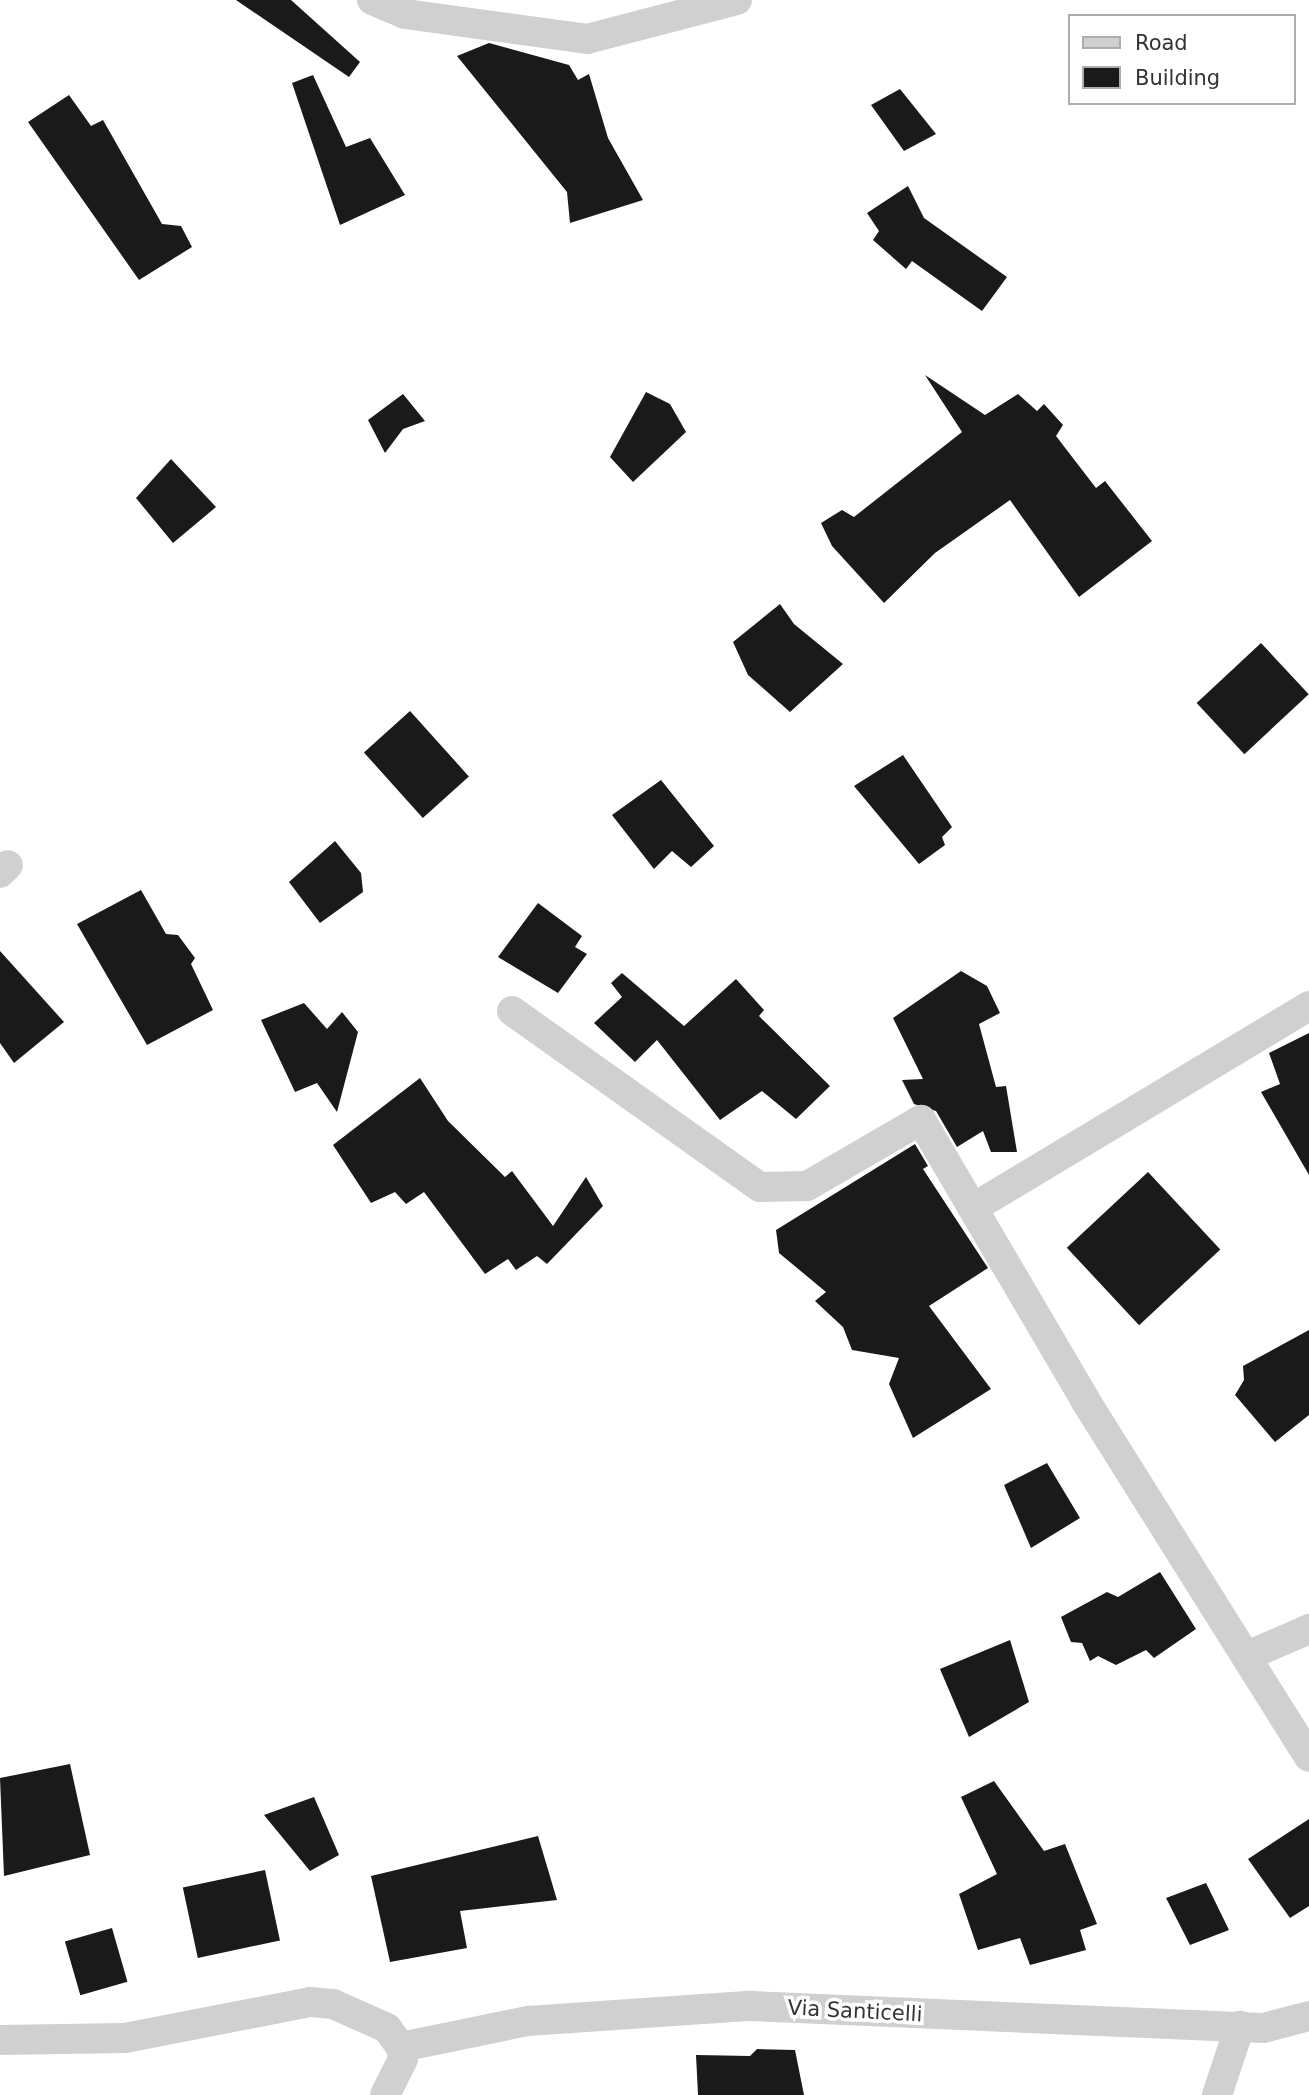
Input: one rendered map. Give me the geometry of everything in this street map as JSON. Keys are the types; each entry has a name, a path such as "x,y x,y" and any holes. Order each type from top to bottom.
{"street":[{"path":"372,0 405,14 587,39 737,0"},
{"path":"973,1208 1309,1006"},
{"path":"512,1012 760,1188 807,1186 921,1120 1309,1758"},
{"path":"1247,1656 1309,1629"},
{"path":"0,2040 125,2038 310,2002 365,2014 401,2047 403,2059 385,2095"},
{"name":"Via Santicelli","path":"401,2047 528,2021 750,2006 1263,2028 1309,2016"},
{"path":"1217,2095 1240,2026"}],"building":[{"path":"236,0 291,0 360,62 349,77"},
{"path":"489,43 569,65 578,80 589,74 608,138 643,200 570,223 567,192 457,56"},
{"path":"313,75 346,147 370,138 405,195 340,225 292,83"},
{"path":"900,89 936,134 904,151 871,105"},
{"path":"69,95 91,126 103,120 162,224 181,226 192,247 139,280 28,122"},
{"path":"908,186 924,218 1007,277 982,311 912,261 906,269 873,240 879,231 867,213"},
{"path":"925,375 985,415 1018,394 1037,411 1044,404 1063,425 1056,436 1096,488 1105,481 1152,541 1079,597 1010,500 935,553 884,603 832,546 821,523 842,510 854,517 962,432"},
{"path":"646,392 670,404 686,432 633,482 610,457"},
{"path":"403,394 425,421 403,429 385,453 368,420"},
{"path":"171,459 216,507 173,543 136,498"},
{"path":"780,604 794,624 843,664 790,712 748,675 733,642"},
{"path":"1261,643 1309,694 1244,754 1197,703"},
{"path":"410,711 469,776 423,818 364,752"},
{"path":"903,755 952,827 942,837 945,845 919,864 854,786"},
{"path":"661,780 714,846 691,867 672,851 654,869 612,815"},
{"path":"335,841 361,873 363,892 320,923 289,882"},
{"path":"141,890 166,934 178,935 195,958 191,964 213,1010 147,1045 77,924"},
{"path":"538,903 582,936 575,947 587,954 558,993 498,957"},
{"path":"0,951 64,1022 14,1063 0,1043"},
{"path":"961,971 987,986 1000,1013 979,1024 996,1087 1006,1086 1017,1152 991,1152 983,1131 957,1147 936,1111 914,1104 902,1080 923,1079 893,1018"},
{"path":"622,973 684,1026 736,979 764,1010 759,1016 830,1086 796,1119 762,1091 720,1120 657,1040 635,1062 594,1023 622,997 611,983"},
{"path":"304,1003 327,1029 342,1012 358,1032 337,1112 317,1083 295,1092 261,1020"},
{"path":"1309,1033 1309,1175 1261,1092 1280,1084 1269,1053"},
{"path":"420,1078 448,1121 505,1177 512,1171 553,1226 586,1177 603,1206 547,1264 537,1256 516,1270 508,1259 485,1274 424,1192 406,1204 395,1192 371,1203 333,1145"},
{"path":"915,1144 928,1166 923,1169 988,1268 929,1306 991,1389 913,1438 889,1384 899,1358 852,1350 843,1327 815,1301 826,1292 779,1253 776,1230"},
{"path":"1148,1172 1220,1250 1139,1325 1067,1248"},
{"path":"1309,1330 1309,1415 1275,1442 1235,1395 1244,1380 1243,1366"},
{"path":"1047,1463 1080,1518 1031,1548 1004,1485"},
{"path":"1160,1572 1196,1629 1154,1658 1146,1650 1116,1665 1098,1656 1090,1661 1082,1643 1071,1642 1061,1617 1107,1592 1118,1597"},
{"path":"1010,1640 1029,1702 969,1737 940,1669"},
{"path":"70,1764 90,1855 4,1876 0,1778"},
{"path":"994,1781 1044,1851 1065,1844 1097,1924 1080,1930 1086,1950 1030,1965 1020,1938 978,1950 959,1894 997,1874 961,1797"},
{"path":"314,1797 339,1855 310,1871 264,1815"},
{"path":"1309,1819 1309,1906 1290,1918 1248,1859"},
{"path":"538,1836 557,1900 460,1911 467,1948 390,1962 371,1876"},
{"path":"265,1870 280,1940 198,1958 183,1887"},
{"path":"1206,1883 1229,1930 1190,1945 1166,1898"},
{"path":"112,1928 127,1982 80,1995 65,1942"},
{"path":"757,2049 795,2050 804,2095 698,2095 696,2055 750,2056"}]}
